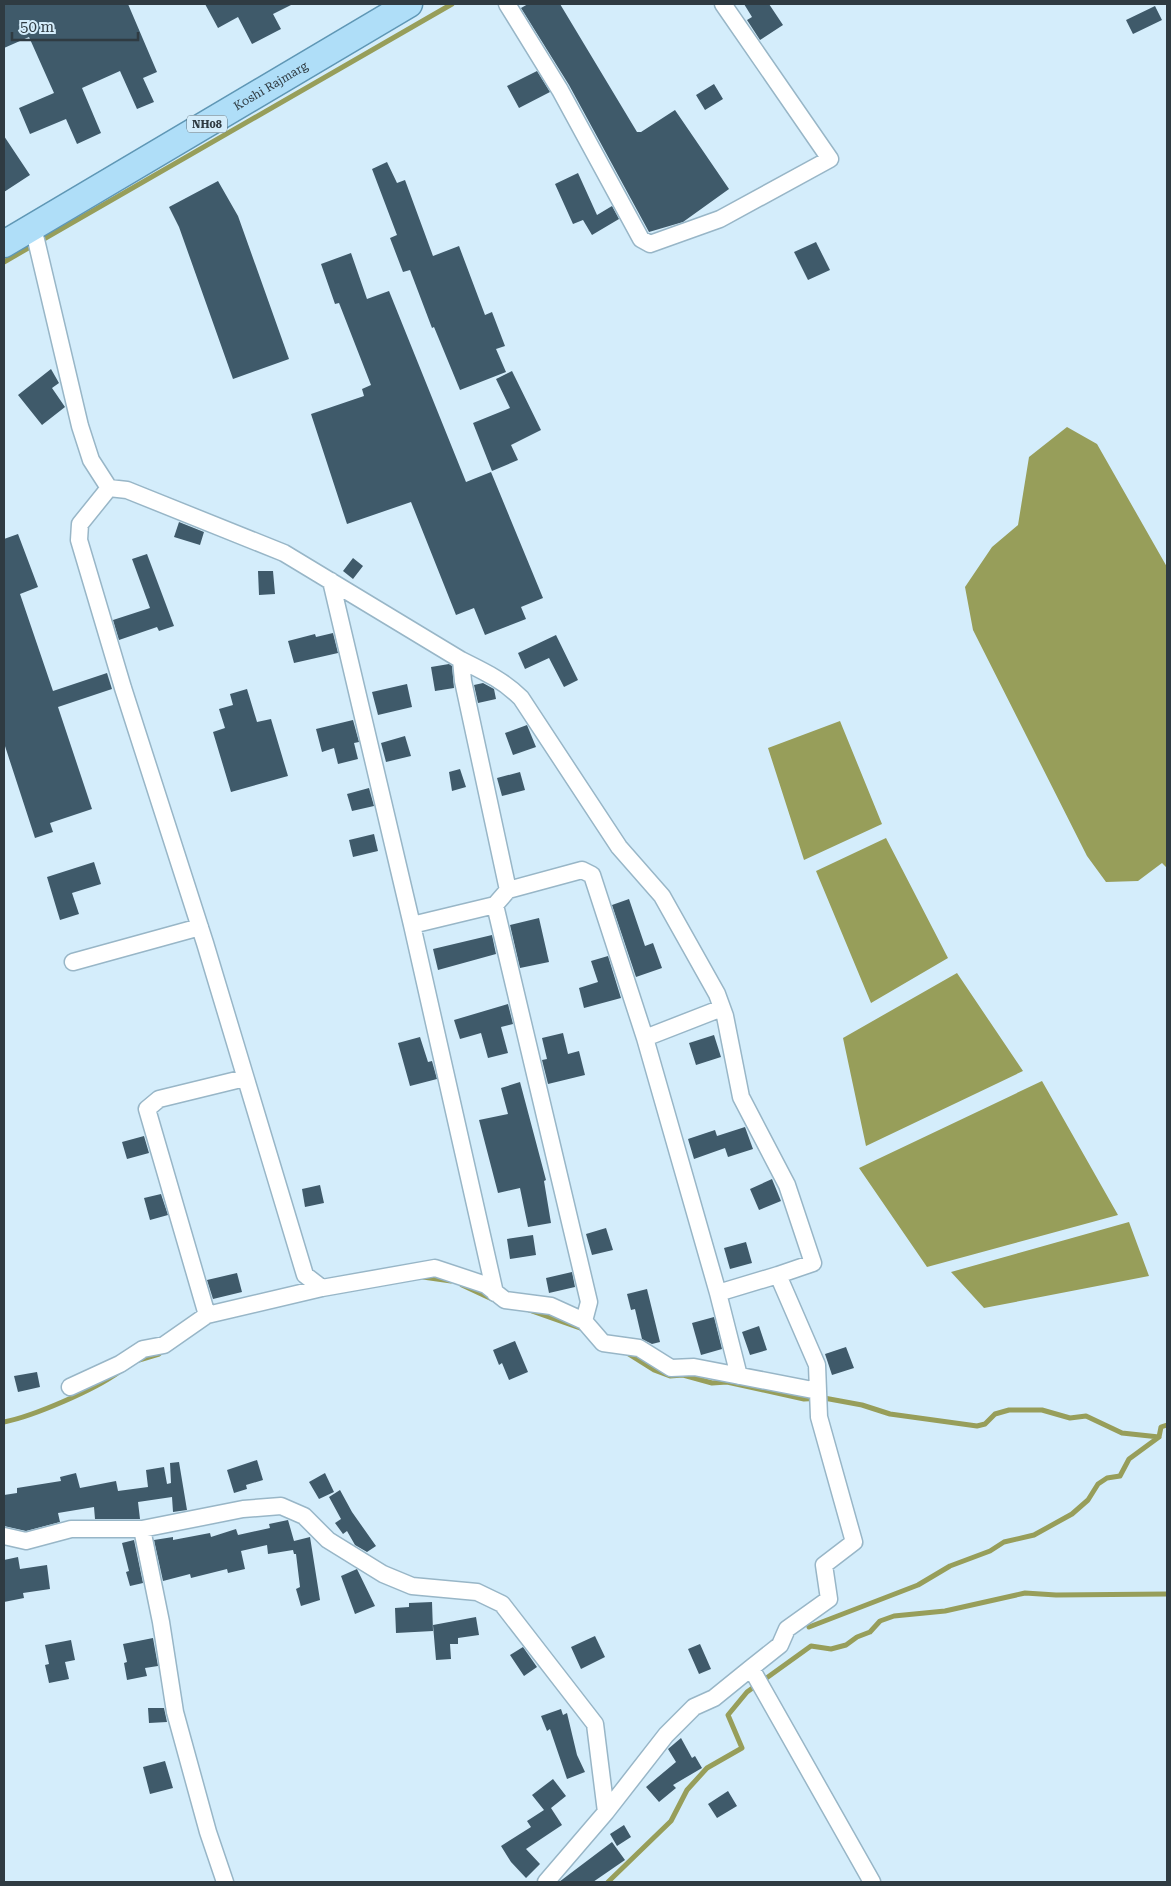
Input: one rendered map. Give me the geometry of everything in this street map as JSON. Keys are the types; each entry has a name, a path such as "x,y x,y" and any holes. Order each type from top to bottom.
{"main road":[{"name":"Koshi Rajmarg","path":"4,244 409,4"}],"street":[{"path":"507,4 560,90 642,239 650,244 720,218 830,159 723,4"},
{"path":"33,227 80,426 91,460 109,488"},
{"path":"109,488 128,490 284,553 461,660 488,673 510,687 521,698 620,847 662,896 717,994 722,1008 741,1096 787,1185 813,1263 718,1293"},
{"path":"109,488 80,524 79,540 123,688 200,927 305,1275 322,1288"},
{"path":"331,581 412,925 495,1293"},
{"path":"461,660 463,681 508,890"},
{"path":"412,925 495,905 508,890 582,870 592,874 645,1038 718,1293 739,1376"},
{"path":"495,905 589,1302 584,1321"},
{"path":"74,962 200,927"},
{"path":"645,1038 722,1008"},
{"path":"207,1315 147,1109 159,1099 245,1078"},
{"path":"70,1387 120,1364 143,1349 164,1345 207,1315 322,1288 435,1268 486,1285 505,1300 551,1306 584,1321 603,1343 639,1348 671,1368 694,1367 818,1391"},
{"path":"546,1882 606,1812 666,1736 694,1707 756,1678 780,1645 787,1629 829,1599 824,1565 854,1542 819,1417 817,1365 778,1275"},
{"path":"4,1536 26,1542 71,1529 142,1530 243,1509 281,1506 304,1516 328,1540 383,1574 412,1586 477,1592 502,1604 596,1724 606,1812"},
{"path":"142,1530 161,1622 175,1712 208,1832 225,1882"},
{"path":"756,1678 872,1882"}],"shaded area":[{"path":"1067,427 1097,444 1167,567 1167,868 1162,863 1138,881 1106,882 1087,856 973,630 965,587 992,547 1018,525 1029,457"},
{"path":"840,721 882,824 804,860 768,748"},
{"path":"886,838 948,958 871,1003 816,871"},
{"path":"957,973 1023,1071 866,1146 843,1038"},
{"path":"1042,1081 1118,1215 927,1267 859,1168"},
{"path":"1129,1222 1149,1276 984,1308 951,1272"}],"building":[{"path":"4,4 128,4 157,72 143,78 154,102 137,109 120,71 82,88 101,133 77,144 66,119 30,134 19,108 54,93 29,37 4,48"},
{"path":"205,4 293,4 273,14 281,29 252,44 238,17 218,28"},
{"path":"528,4 560,4 637,132 641,132 675,110 729,189 683,222 649,232 569,85 521,8"},
{"path":"744,4 769,4 783,25 760,40 747,20 752,17"},
{"path":"1155,6 1162,20 1133,34 1126,20"},
{"path":"537,71 550,92 519,108 507,86"},
{"path":"714,84 723,99 705,110 696,95"},
{"path":"4,136 30,175 4,192"},
{"path":"387,162 397,183 405,180 433,256 459,246 485,315 492,312 505,346 496,349 506,372 460,390 434,327 432,328 410,270 403,272 390,238 397,235 372,169"},
{"path":"578,173 597,215 612,206 619,219 592,235 583,220 573,224 555,184"},
{"path":"218,181 238,216 289,359 233,379 179,227 169,207"},
{"path":"816,242 830,270 808,280 794,252"},
{"path":"351,253 367,299 389,291 466,482 491,472 543,598 521,607 526,619 485,635 474,608 456,615 411,502 347,524 311,414 364,396 362,389 371,385 339,303 335,304 321,264"},
{"path":"51,369 59,383 52,388 65,407 42,425 18,395"},
{"path":"512,371 541,430 511,445 518,460 492,471 473,423 510,408 496,379"},
{"path":"179,522 204,532 200,545 174,537"},
{"path":"18,534 38,587 20,594 53,691 107,673 112,689 58,707 92,809 50,823 53,832 35,838 4,743 4,539"},
{"path":"147,554 174,626 159,631 157,627 119,640 113,620 150,608 132,559"},
{"path":"353,558 363,566 353,579 343,571"},
{"path":"258,571 273,571 275,594 259,595"},
{"path":"333,633 338,653 294,663 288,641 315,634 316,637"},
{"path":"556,635 578,680 564,687 549,658 525,669 518,653"},
{"path":"449,664 452,666 454,688 435,691 431,667"},
{"path":"483,683 494,689 496,699 478,703 474,685"},
{"path":"407,684 412,707 378,715 372,692"},
{"path":"247,689 257,722 271,719 288,776 231,792 213,732 225,728 219,709 233,705 230,694"},
{"path":"353,720 359,742 354,743 358,759 338,764 334,748 322,752 316,729"},
{"path":"527,725 536,747 513,755 505,733"},
{"path":"405,736 411,756 386,762 381,743"},
{"path":"460,769 466,787 452,791 449,772"},
{"path":"520,772 525,790 502,796 497,778"},
{"path":"369,788 374,806 352,811 347,794"},
{"path":"374,834 378,851 353,857 349,840"},
{"path":"94,862 101,884 72,893 79,914 60,920 47,877"},
{"path":"629,899 645,946 653,943 662,968 636,977 612,905"},
{"path":"539,918 549,962 520,968 510,925"},
{"path":"492,935 496,954 438,970 433,949"},
{"path":"608,956 621,998 584,1008 579,988 598,982 591,961"},
{"path":"508,1004 513,1024 501,1027 508,1053 488,1058 481,1033 460,1039 454,1020"},
{"path":"563,1033 568,1054 579,1051 585,1075 548,1084 542,1060 547,1059 542,1038"},
{"path":"714,1035 721,1057 696,1065 689,1043"},
{"path":"420,1037 428,1062 432,1061 437,1079 410,1086 398,1043"},
{"path":"520,1082 546,1180 544,1181 551,1223 528,1227 520,1188 498,1193 479,1120 508,1114 501,1088"},
{"path":"745,1127 753,1149 728,1157 725,1148 694,1159 688,1139 715,1130 717,1136"},
{"path":"144,1136 149,1153 127,1159 122,1142"},
{"path":"772,1179 781,1201 759,1210 750,1189"},
{"path":"320,1185 324,1203 305,1207 302,1189"},
{"path":"161,1194 168,1215 150,1220 144,1198"},
{"path":"606,1228 613,1250 592,1255 586,1234"},
{"path":"533,1235 536,1255 510,1259 507,1239"},
{"path":"746,1242 752,1263 730,1269 724,1248"},
{"path":"572,1272 575,1287 549,1293 546,1278"},
{"path":"237,1273 242,1292 213,1299 207,1280"},
{"path":"647,1289 660,1342 652,1344 642,1339 635,1309 631,1310 627,1294"},
{"path":"714,1317 722,1349 701,1355 692,1323"},
{"path":"759,1326 767,1350 750,1355 742,1332"},
{"path":"515,1341 528,1372 509,1380 502,1363 499,1365 493,1350"},
{"path":"846,1347 854,1368 832,1375 825,1354"},
{"path":"37,1372 40,1387 18,1392 14,1376"},
{"path":"257,1460 263,1480 246,1485 247,1489 234,1493 227,1470"},
{"path":"179,1462 187,1510 173,1512 172,1497 138,1502 140,1519 95,1519 94,1507 58,1513 60,1522 26,1531 4,1526 4,1495 17,1493 17,1488 61,1481 60,1477 76,1473 80,1488 116,1481 118,1491 148,1487 146,1470 164,1467 167,1484 171,1483 170,1463"},
{"path":"325,1473 334,1492 319,1499 309,1482"},
{"path":"340,1490 352,1512 376,1546 367,1552 355,1545 347,1531 343,1534 335,1523 341,1519 329,1497"},
{"path":"288,1520 294,1541 310,1537 320,1600 301,1606 296,1589 300,1587 296,1554 294,1554 293,1550 268,1554 267,1545 241,1551 245,1569 228,1573 227,1569 191,1578 190,1574 163,1581 154,1540 173,1537 173,1540 210,1533 211,1537 236,1529 238,1535 270,1528 269,1524"},
{"path":"134,1540 143,1583 130,1586 126,1572 129,1571 122,1543"},
{"path":"18,1557 20,1569 47,1565 50,1589 23,1593 24,1598 4,1602 4,1560"},
{"path":"357,1569 375,1606 355,1614 341,1576"},
{"path":"432,1602 433,1631 396,1633 395,1608 409,1607 409,1603"},
{"path":"476,1617 479,1635 458,1638 458,1644 450,1644 451,1659 436,1660 433,1625"},
{"path":"595,1636 605,1657 581,1669 571,1647"},
{"path":"153,1638 158,1666 145,1668 147,1676 127,1680 124,1663 127,1662 123,1644"},
{"path":"71,1640 75,1660 65,1662 69,1679 49,1683 45,1665 49,1664 45,1645"},
{"path":"700,1644 711,1669 699,1674 688,1649"},
{"path":"523,1647 537,1667 524,1676 510,1655"},
{"path":"148,1708 164,1708 167,1722 149,1723"},
{"path":"561,1709 563,1715 567,1713 577,1755 585,1772 567,1779 550,1729 547,1731 541,1716"},
{"path":"681,1738 692,1758 695,1756 702,1768 673,1785 676,1788 659,1802 646,1787 676,1762 668,1749"},
{"path":"165,1761 173,1788 150,1794 143,1767"},
{"path":"553,1779 566,1796 551,1808 562,1825 526,1849 540,1864 526,1878 511,1862 501,1846 531,1827 527,1821 544,1810 532,1795"},
{"path":"728,1791 737,1806 717,1818 708,1804"},
{"path":"624,1825 631,1837 617,1846 610,1834"},
{"path":"612,1842 625,1860 593,1882 559,1882"}],"waterway":[{"path":"4,262 452,4"},
{"path":"423,1277 451,1281"},
{"path":"462,1285 492,1299"},
{"path":"529,1310 580,1328"},
{"path":"627,1353 654,1370 670,1376 683,1375 712,1383 727,1382 804,1399 824,1398 862,1405 890,1414 977,1426 985,1424 995,1414 1009,1410 1042,1410 1070,1418 1086,1416 1122,1433 1159,1437 1161,1427 1167,1425"},
{"path":"139,1360 159,1354"},
{"path":"4,1422 63,1402 95,1387 119,1372"},
{"path":"809,1627 918,1585 950,1566 990,1551 1004,1542 1034,1535 1072,1514 1088,1500 1098,1484 1107,1478 1120,1476 1129,1459 1159,1437"},
{"path":"608,1882 671,1821 687,1790 707,1768 742,1748 728,1715 747,1692 811,1646 831,1649 846,1645 857,1637 870,1632 880,1621 894,1616 945,1611 1025,1593 1056,1595 1167,1594"}]}
